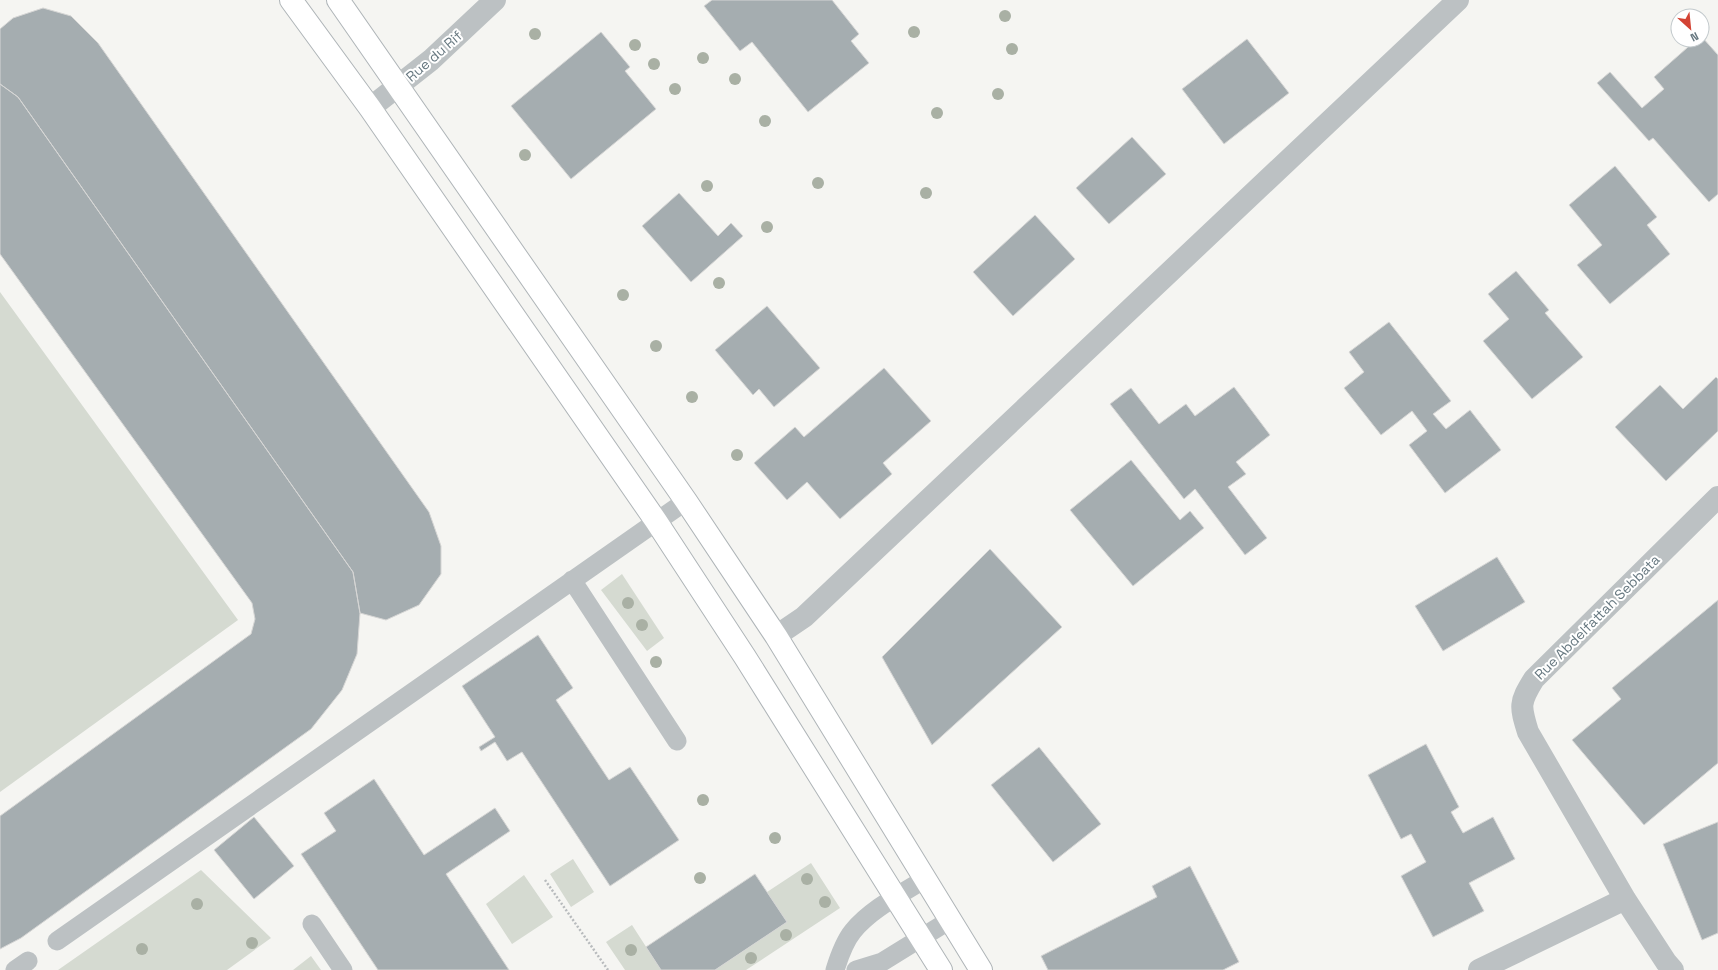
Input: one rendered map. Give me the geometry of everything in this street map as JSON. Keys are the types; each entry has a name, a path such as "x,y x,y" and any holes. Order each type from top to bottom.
{"main road":[{"path":"290,0 370,108 656,521 745,657 896,897 921,938 935,968"},
{"path":"338,0 686,501 776,636 981,970"}],"street":[{"name":"Rue du Rif","path":"370,108 431,60 495,0"},
{"path":"776,636 810,612 1458,0"},
{"name":"Rue Abdelfattah Sebbata","path":"1673,970 1666,962 1625,899 1528,732 1521,710 1525,694 1534,680 1718,497"},
{"path":"1480,970 1625,899"}],"lane":[{"path":"57,941 686,501"},
{"path":"572,580 677,740"},
{"path":"835,970 845,944 852,931 896,897 925,879"},
{"path":"856,970 882,962 950,920"},
{"path":"312,924 343,970"}],"path":[{"path":"545,880 608,970"}],"shaded area":[{"path":"0,292 238,620 0,792"},
{"path":"622,574 664,638 647,651 601,590"},
{"path":"573,859 594,892 571,907 550,874"},
{"path":"811,863 840,908 746,970 715,970 787,922 767,892"},
{"path":"201,870 271,938 227,970 58,970"},
{"path":"524,875 553,917 512,944 486,904"},
{"path":"632,925 661,970 625,970 606,942"},
{"path":"311,956 321,970 293,970"}],"building":[{"path":"712,0 832,0 859,34 851,41 869,63 808,112 752,42 740,51 704,6"},
{"path":"43,8 71,16 98,43 429,512 441,546 441,574 419,605 386,620 360,613 353,572 18,97 0,84 0,29 13,18"},
{"path":"601,32 630,67 625,71 656,109 571,179 511,106"},
{"path":"1247,39 1289,93 1224,144 1182,89"},
{"path":"1710,46 1718,55 1718,194 1709,202 1653,138 1649,141 1597,83 1610,72 1642,108 1664,89 1654,77 1687,48 1710,48"},
{"path":"0,84 18,97 353,572 360,613 357,654 342,690 311,729 21,938 0,949 0,816 251,634 255,619 252,603 0,254"},
{"path":"1132,137 1166,174 1109,224 1076,188"},
{"path":"1615,166 1657,217 1647,225 1670,254 1610,304 1577,265 1602,245 1569,205"},
{"path":"679,193 718,236 731,223 743,236 691,282 642,226"},
{"path":"1035,215 1075,259 1013,316 973,272"},
{"path":"1516,271 1549,310 1545,313 1583,357 1532,399 1483,341 1509,319 1488,294"},
{"path":"767,306 820,368 774,407 759,389 753,395 715,350"},
{"path":"1389,322 1451,401 1433,414 1446,429 1470,410 1501,450 1445,493 1409,445 1427,431 1412,411 1381,435 1344,388 1364,372 1349,352"},
{"path":"884,368 931,421 883,463 892,474 840,519 807,482 787,500 754,463 795,427 804,437"},
{"path":"1716,377 1718,379 1718,431 1666,481 1615,427 1660,385 1683,409"},
{"path":"1234,387 1270,435 1236,462 1246,474 1228,487 1267,538 1245,555 1195,489 1184,499 1110,404 1131,388 1159,424 1186,404 1195,416"},
{"path":"1131,460 1180,520 1190,511 1204,528 1133,586 1070,510"},
{"path":"990,549 1062,627 932,745 882,657"},
{"path":"1497,557 1525,602 1443,651 1415,606"},
{"path":"1718,600 1718,763 1644,825 1572,740 1621,699 1612,688"},
{"path":"538,635 573,688 556,700 609,780 630,767 679,840 610,886 522,752 507,761 495,742 481,751 479,747 495,737 462,686"},
{"path":"1426,744 1459,807 1451,812 1463,833 1493,817 1515,859 1469,883 1484,911 1433,937 1401,876 1426,862 1411,834 1401,839 1368,775"},
{"path":"1039,747 1101,824 1053,862 991,785"},
{"path":"374,779 424,855 495,808 510,831 446,874 509,970 378,970 301,854 336,831 324,813"},
{"path":"254,817 294,866 254,899 214,850"},
{"path":"1718,822 1718,933 1702,940 1663,844"},
{"path":"1190,866 1239,962 1223,970 1048,970 1041,956 1157,897 1152,886"},
{"path":"755,874 787,922 715,970 661,970 646,947"}]}
